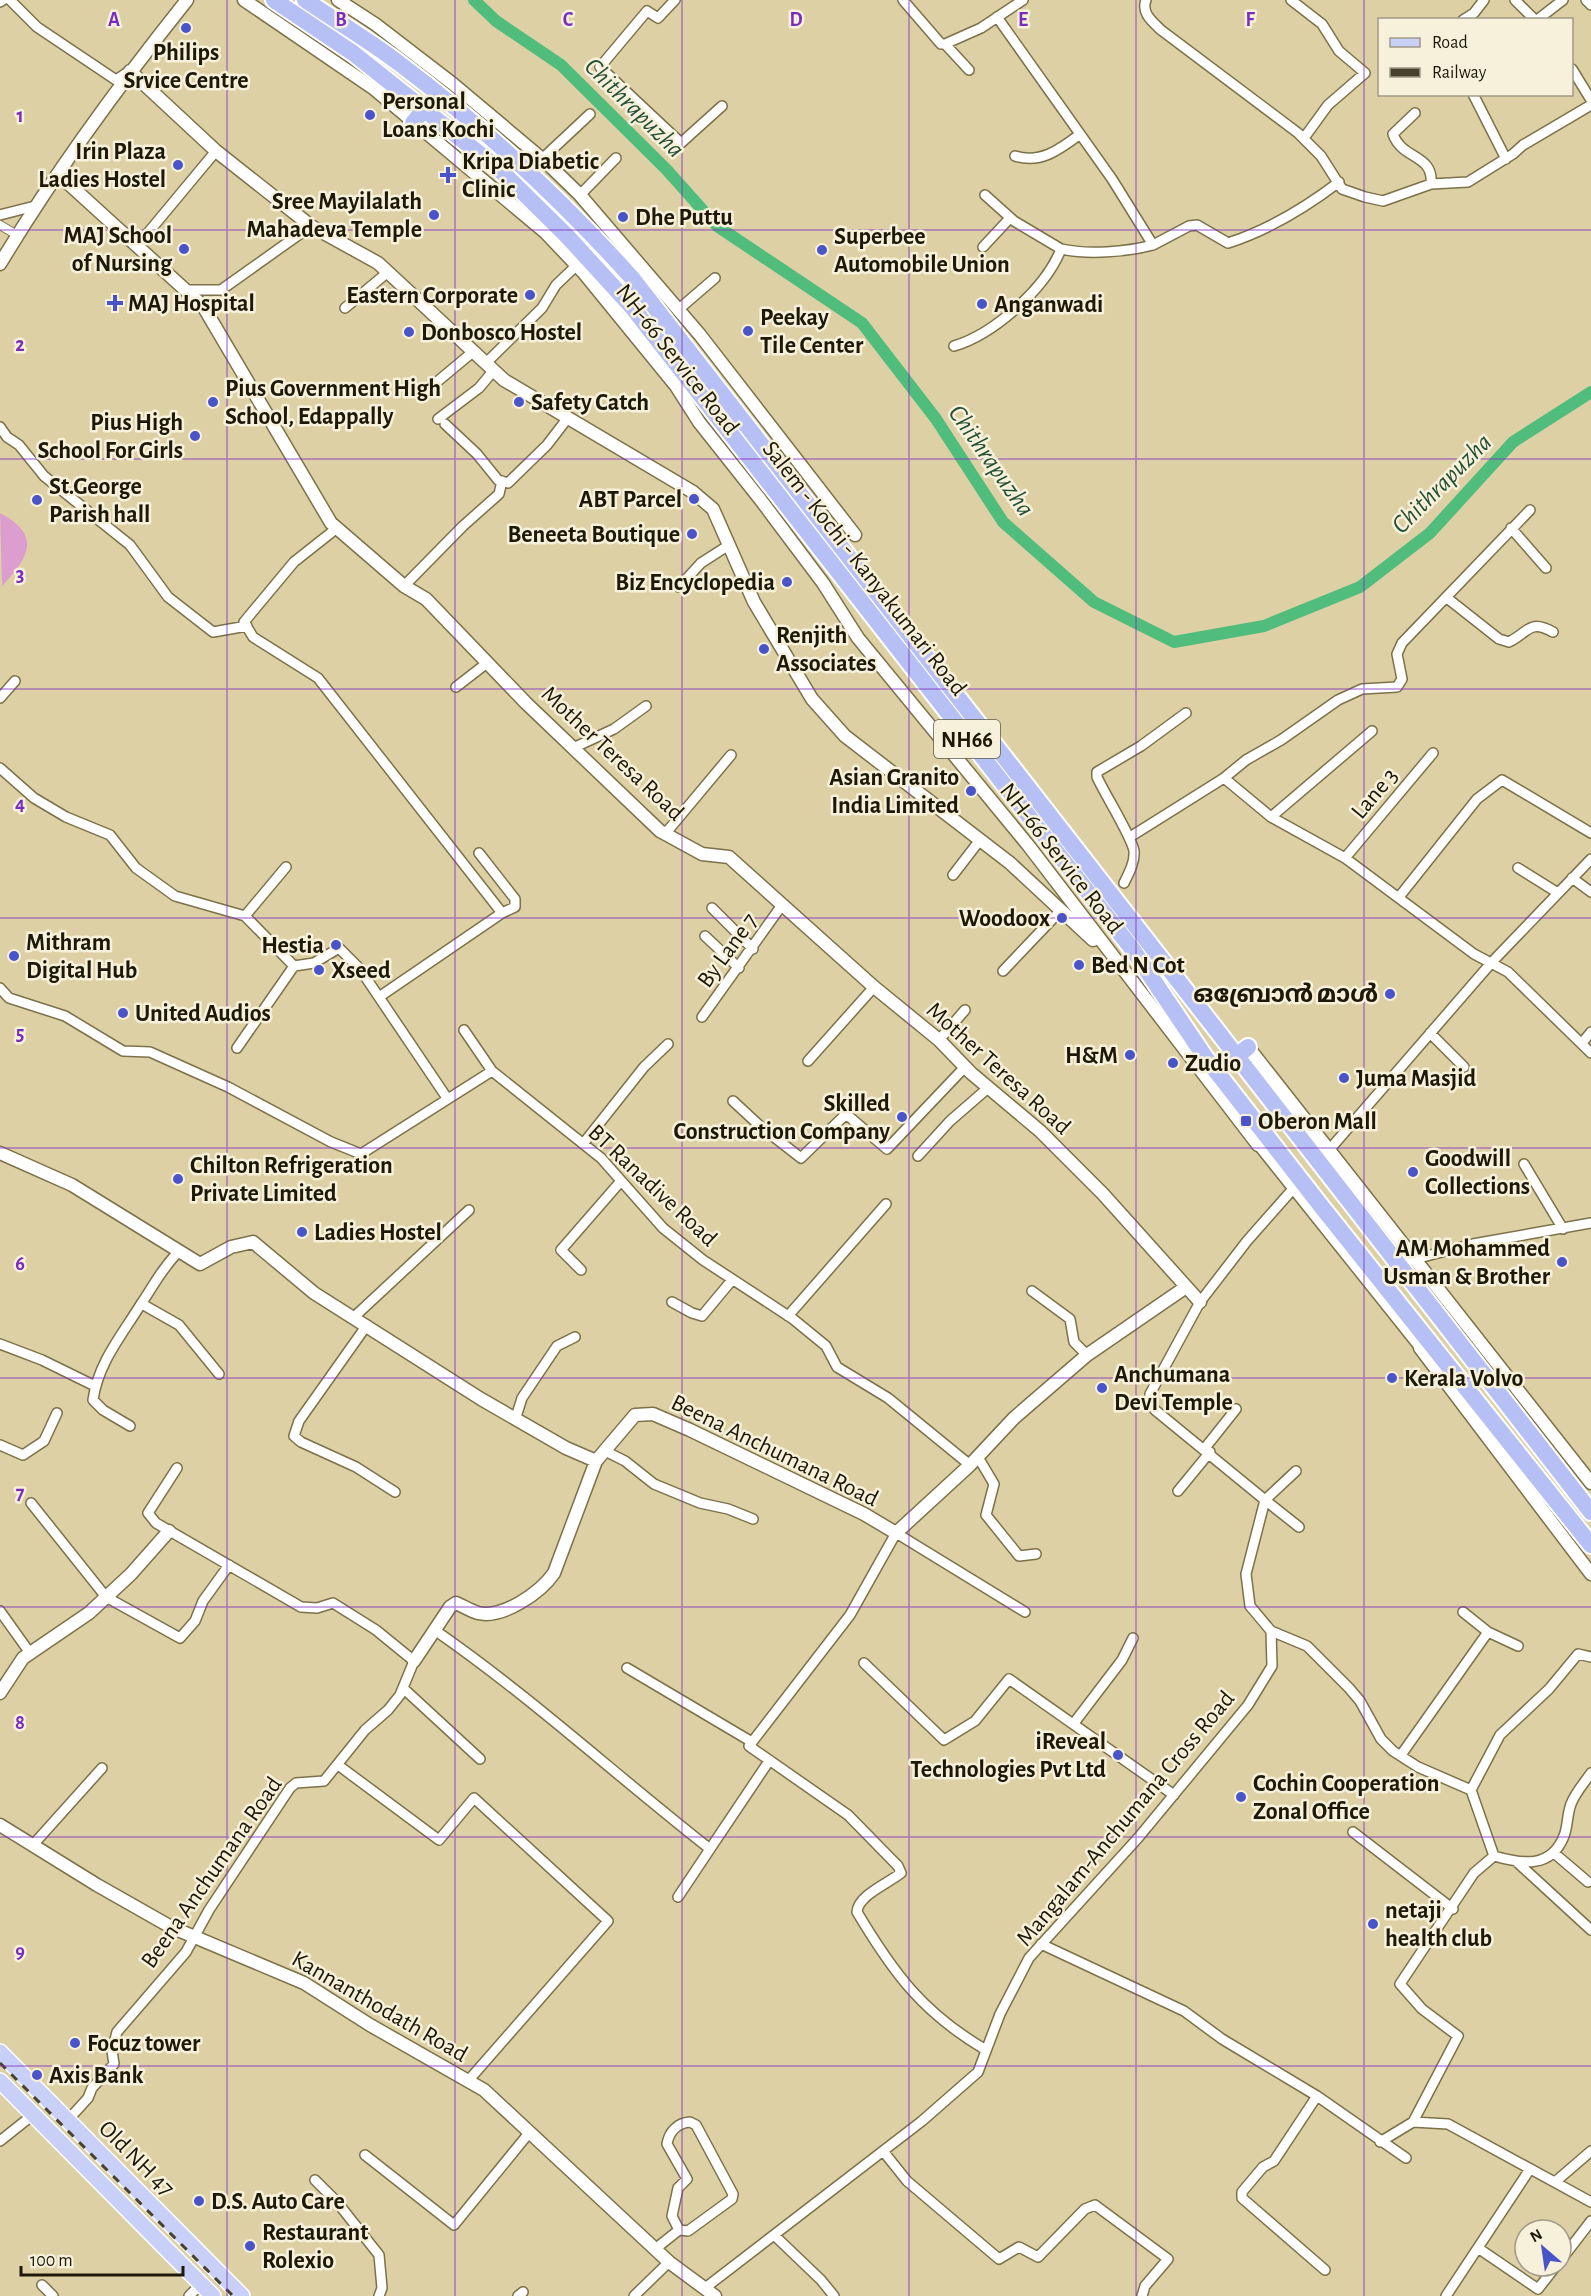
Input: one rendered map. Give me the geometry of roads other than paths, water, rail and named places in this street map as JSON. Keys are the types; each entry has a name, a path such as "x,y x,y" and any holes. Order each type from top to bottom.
{"highway":[{"name":"Salem - Kochi - Kanyakumari Road","path":"274,0 353,53 425,108 500,170 567,236 632,307 1133,950 1263,1141 1591,1545"},
{"name":"Salem - Kochi - Kanyakumari Road","path":"305,0 398,62 471,119 543,183 632,278 722,392 848,540 1242,1052 1398,1265 1588,1502"},
{"path":"413,123 425,108"},
{"path":"707,404 722,392"},
{"path":"1478,1403 1497,1390"}],"main road":[{"name":"Old NH 47","path":"0,2052 242,2296"},
{"name":"Old NH 47","path":"0,2081 213,2296"}],"street":[{"path":"10,0 37,27 116,80 130,71"},
{"path":"0,264 35,206 130,71 187,0"},
{"name":"NH-66 Service Road","path":"244,0 337,62 546,233 577,265 676,386 699,422 823,583 858,638 1028,845 1115,959"},
{"path":"339,0 375,24 453,84 542,159 579,195 679,309 848,540"},
{"path":"675,0 658,18 647,11 600,68 681,143 722,106"},
{"path":"903,0 941,44 945,44 969,70"},
{"path":"945,44 981,28 1023,0"},
{"path":"1146,0 1144,6 1146,13 1167,35 1248,93 1304,138 1321,156 1342,189 1383,201 1431,184 1468,182 1506,159 1522,145 1591,105"},
{"path":"1291,0 1322,24 1339,51 1365,73 1328,105 1304,138"},
{"path":"1466,18 1474,13 1484,0"},
{"path":"1515,0 1534,18"},
{"path":"1539,18 1563,0"},
{"path":"1586,0 1591,5"},
{"path":"997,17 1112,179 1153,245"},
{"path":"130,71 216,151 311,226 378,263 504,380 693,492 713,509 754,602 812,699 845,736 1010,863 1115,959 1263,1141 1292,1190 1420,1348 1591,1574"},
{"path":"1573,71 1591,100"},
{"path":"1474,96 1506,159"},
{"path":"1415,113 1393,134 1405,150 1428,165 1432,172 1431,184"},
{"path":"542,159 590,114"},
{"path":"1015,156 1027,160 1053,154 1079,135"},
{"path":"137,246 216,151"},
{"path":"579,195 616,158"},
{"name":"Mother Teresa Road","path":"59,175 203,306 331,523 404,586 426,599 573,748 665,834 702,854 729,856 874,987 939,1040 964,1068 1040,1131 1102,1194 1200,1302"},
{"path":"985,195 1011,218 1062,249 1126,250 1153,245 1189,226 1197,225 1228,243 1244,238 1313,202 1339,183"},
{"path":"0,215 35,206"},
{"path":"983,247 1011,218"},
{"path":"0,225 17,236"},
{"path":"186,290 220,290 311,226"},
{"path":"954,346 975,340 1002,320 1045,277 1062,249"},
{"path":"567,419 547,445 508,483 498,480 477,454 442,421 479,388 490,367 542,308 556,285 577,265"},
{"path":"345,308 388,272"},
{"path":"679,309 715,278"},
{"path":"420,396 474,351"},
{"path":"0,427 7,437 20,445 44,476 130,545 168,597 213,632 247,626"},
{"path":"404,586 463,526 500,494 502,481"},
{"path":"1130,837 1224,778 1246,760 1281,740 1338,700 1362,689 1397,687 1402,680 1398,648 1530,510"},
{"path":"337,528 294,562 244,622 254,637 318,678 502,913"},
{"path":"1511,528 1546,568"},
{"path":"679,587 701,563 729,545"},
{"path":"1448,598 1499,639 1509,642 1532,626 1541,626 1553,632"},
{"path":"456,687 488,663"},
{"path":"0,698 15,681"},
{"path":"573,748 614,729 646,706"},
{"path":"1124,883 1133,863 1134,851 1130,837 1109,803 1097,777 1097,772 1141,746 1186,713"},
{"path":"1271,818 1372,731"},
{"name":"Lane 3","path":"1345,858 1433,753"},
{"path":"665,834 731,755"},
{"path":"0,768 34,798 66,817 110,835 136,868 175,896 245,916 294,966"},
{"path":"1224,778 1271,818 1345,858 1474,954 1508,972 1591,1053"},
{"path":"1399,897 1477,799 1502,780 1591,832"},
{"path":"952,875 980,840"},
{"path":"379,997 502,913 515,907 515,899 479,853"},
{"path":"1330,1149 1492,962 1591,859"},
{"path":"245,916 286,867"},
{"path":"1518,868 1558,893"},
{"path":"1572,878 1591,892"},
{"name":"By Lane 7","path":"702,1017 753,949 782,905"},
{"path":"712,908 753,949"},
{"path":"1003,971 1061,910"},
{"path":"705,936 739,968"},
{"path":"237,1048 294,966 314,963 339,948 360,969 447,1098"},
{"path":"808,1061 874,987"},
{"path":"0,988 9,998 65,1016 123,1051 150,1052 228,1087 331,1142 361,1154 492,1071"},
{"path":"939,1040 965,1010"},
{"name":"BT Ranadive Road","path":"464,1030 492,1071 601,1158 663,1228 703,1260 788,1316 826,1346 837,1367 888,1398 974,1461"},
{"path":"1582,1043 1591,1032"},
{"path":"1430,1034 1464,1067"},
{"path":"583,1144 644,1067 668,1044"},
{"path":"1242,1052 1330,1149 1591,1484"},
{"path":"734,1101 760,1126 801,1158 810,1153 846,1114 887,1149 964,1068"},
{"path":"918,1156 950,1121 988,1088"},
{"path":"0,1154 72,1185 200,1264 231,1247 253,1242 314,1293 481,1399 516,1417 566,1448 596,1461"},
{"path":"1524,1164 1563,1229"},
{"path":"581,1270 561,1250 621,1181"},
{"path":"1292,1190 1247,1241 1200,1302 1150,1394 1150,1403 1155,1410 1299,1527"},
{"path":"788,1316 886,1204"},
{"path":"354,1317 469,1210"},
{"path":"1398,1265 1473,1244 1591,1223"},
{"path":"130,1426 103,1410 93,1400 95,1386 121,1332 142,1304 158,1273 179,1251"},
{"path":"672,1302 702,1316 732,1280"},
{"name":"Beena Anchumana Road","path":"68,2120 114,2064 112,2051 117,2032 186,1952 194,1936 290,1788 297,1784 324,1781 364,1730 388,1710 403,1688 414,1661 450,1607 456,1603 480,1613 494,1611 525,1601 548,1582 554,1573 596,1461 635,1415 653,1414 864,1514 896,1533 974,1461 1014,1418 1087,1356 1186,1287"},
{"path":"1032,1291 1070,1319 1074,1342 1087,1356"},
{"path":"142,1304 179,1325 219,1374"},
{"path":"367,1325 299,1421 294,1436 301,1442 356,1467 395,1492"},
{"path":"516,1417 522,1398 557,1346 575,1337"},
{"path":"0,1344 42,1360 95,1386"},
{"path":"1178,1491 1236,1409"},
{"path":"0,1444 23,1455 44,1441 57,1413"},
{"path":"605,1450 625,1461 654,1484 673,1489 700,1503 728,1509 753,1519"},
{"path":"974,1461 994,1484 986,1515 1019,1556 1036,1554"},
{"path":"177,1467 148,1513 155,1523 301,1607 317,1608 333,1604 376,1630 414,1661"},
{"path":"1296,1471 1265,1500 1246,1574 1250,1606 1271,1631 1306,1646 1360,1701 1381,1739 1393,1751 1419,1767 1471,1790 1494,1856"},
{"path":"31,1503 106,1597 180,1638 195,1622 203,1601 229,1565"},
{"path":"0,1693 23,1658 89,1613 169,1531"},
{"path":"986,2050 969,2040 916,1997 901,1980 857,1912 865,1898 901,1873 898,1866 848,1815 750,1746 850,1615 896,1533 1025,1612"},
{"path":"0,1611 30,1653"},
{"path":"1463,1612 1488,1632 1518,1646"},
{"path":"436,1631 495,1674 617,1776 710,1849"},
{"name":"Mangalam-Anchumana Cross Road","path":"710,2292 774,2235 883,2151 978,2072 1000,2014 1029,1958 1138,1838 1248,1705 1272,1666 1271,1631"},
{"path":"1401,1755 1488,1632"},
{"path":"1074,1723 1122,1660 1133,1638"},
{"path":"1471,1790 1500,1735 1549,1689 1572,1659 1578,1654 1591,1657"},
{"path":"864,1663 944,1740 975,1721 1009,1678 1174,1795"},
{"path":"627,1668 752,1742"},
{"path":"403,1688 480,1759"},
{"path":"678,1897 769,1761"},
{"path":"338,1765 439,1840 474,1798 608,1921 468,2080"},
{"path":"32,1846 102,1768"},
{"path":"1494,1856 1518,1863 1541,1863 1554,1853 1564,1836 1571,1804 1591,1773"},
{"name":"Kannanthodath Road","path":"0,1826 106,1890 194,1936 304,1983 370,2025 484,2090 669,2262 710,2292"},
{"path":"1353,1832 1453,1909"},
{"path":"1554,1853 1588,1882"},
{"path":"1380,2142 1413,2122 1458,2036 1422,2009 1400,1984 1453,1909 1474,1873 1494,1856"},
{"path":"1518,1863 1591,1930"},
{"path":"1041,1944 1184,2011 1222,2039 1317,2096 1406,2158"},
{"path":"1317,2096 1275,2161 1263,2167 1242,2192 1242,2198 1325,2270"},
{"path":"0,2141 34,2114"},
{"path":"655,2249 679,2230 688,2231 732,2199 733,2193 696,2125 690,2122 674,2128 668,2136 667,2144 687,2179 678,2188 672,2216 679,2230"},
{"path":"1413,2122 1448,2124 1591,2202"},
{"path":"365,2155 454,2225 529,2133"},
{"path":"883,2151 907,2181 999,2259 1018,2247 1038,2257 1085,2209 1095,2205 1168,2259 1145,2286 1142,2296"},
{"path":"1555,2182 1591,2151"},
{"path":"1446,2296 1530,2169"},
{"path":"315,2180 337,2202 379,2255 382,2288 379,2296"},
{"path":"1573,2244 1591,2221"},
{"path":"774,2235 821,2280 834,2296"},
{"path":"1478,2248 1513,2272"},
{"path":"634,2296 669,2262"},
{"path":"1522,2278 1538,2289 1547,2278"},
{"path":"189,2296 201,2284"},
{"path":"42,2285 53,2296"}],"waterway":[{"name":"Chithrapuzha","path":"474,0 496,21 561,65 666,169 717,226 862,323 936,419 1003,522 1094,602 1174,642 1264,626 1360,587 1430,533 1513,442 1591,392"}],"railway":[{"path":"0,2063 233,2296"}],"place":[{"name":"Philips Srvice Centre","path":"186,28"},
{"name":"Personal Loans Kochi","path":"370,115"},
{"name":"Irin Plaza Ladies Hostel","path":"178,165"},
{"name":"Kripa Diabetic Clinic","path":"448,175"},
{"name":"Sree Mayilalath Mahadeva Temple","path":"434,215"},
{"name":"Dhe Puttu","path":"623,217"},
{"name":"MAJ School of Nursing","path":"184,249"},
{"name":"Superbee Automobile Union","path":"822,250"},
{"name":"Eastern Corporate","path":"530,295"},
{"name":"MAJ Hospital","path":"115,303"},
{"name":"Anganwadi","path":"982,304"},
{"name":"Peekay Tile Center","path":"748,331"},
{"name":"Donbosco Hostel","path":"409,332"},
{"name":"Pius Government High School, Edappally","path":"213,402"},
{"name":"Safety Catch","path":"519,402"},
{"name":"Pius High School For Girls","path":"195,436"},
{"name":"ABT Parcel","path":"694,499"},
{"name":"St.George Parish hall","path":"37,500"},
{"name":"Beneeta Boutique","path":"692,534"},
{"name":"Biz Encyclopedia","path":"787,582"},
{"name":"Renjith Associates","path":"764,649"},
{"name":"Asian Granito India Limited","path":"971,791"},
{"name":"Woodoox","path":"1062,918"},
{"name":"Hestia","path":"336,945"},
{"name":"Mithram Digital Hub","path":"14,956"},
{"name":"Bed N Cot","path":"1079,965"},
{"name":"Xseed","path":"319,970"},
{"name":"ഒബ്രോൻ മാൾ","path":"1390,994"},
{"name":"United Audios","path":"123,1013"},
{"name":"H&M","path":"1130,1055"},
{"name":"Zudio","path":"1173,1063"},
{"name":"Juma Masjid","path":"1344,1078"},
{"name":"Skilled Construction Company","path":"902,1117"},
{"name":"Oberon Mall","path":"1246,1121"},
{"name":"Goodwill Collections","path":"1413,1172"},
{"name":"Chilton Refrigeration Private Limited","path":"178,1179"},
{"name":"Ladies Hostel","path":"302,1232"},
{"name":"AM Mohammed Usman & Brother","path":"1562,1262"},
{"name":"Kerala Volvo","path":"1392,1378"},
{"name":"Anchumana Devi Temple","path":"1102,1388"},
{"name":"iReveal Technologies Pvt Ltd","path":"1118,1755"},
{"name":"Cochin Cooperation Zonal Office","path":"1241,1797"},
{"name":"netaji health club","path":"1373,1924"},
{"name":"Focuz tower","path":"75,2043"},
{"name":"Axis Bank","path":"37,2075"},
{"name":"D.S. Auto Care","path":"199,2201"},
{"name":"Restaurant Rolexio","path":"250,2246"}]}
